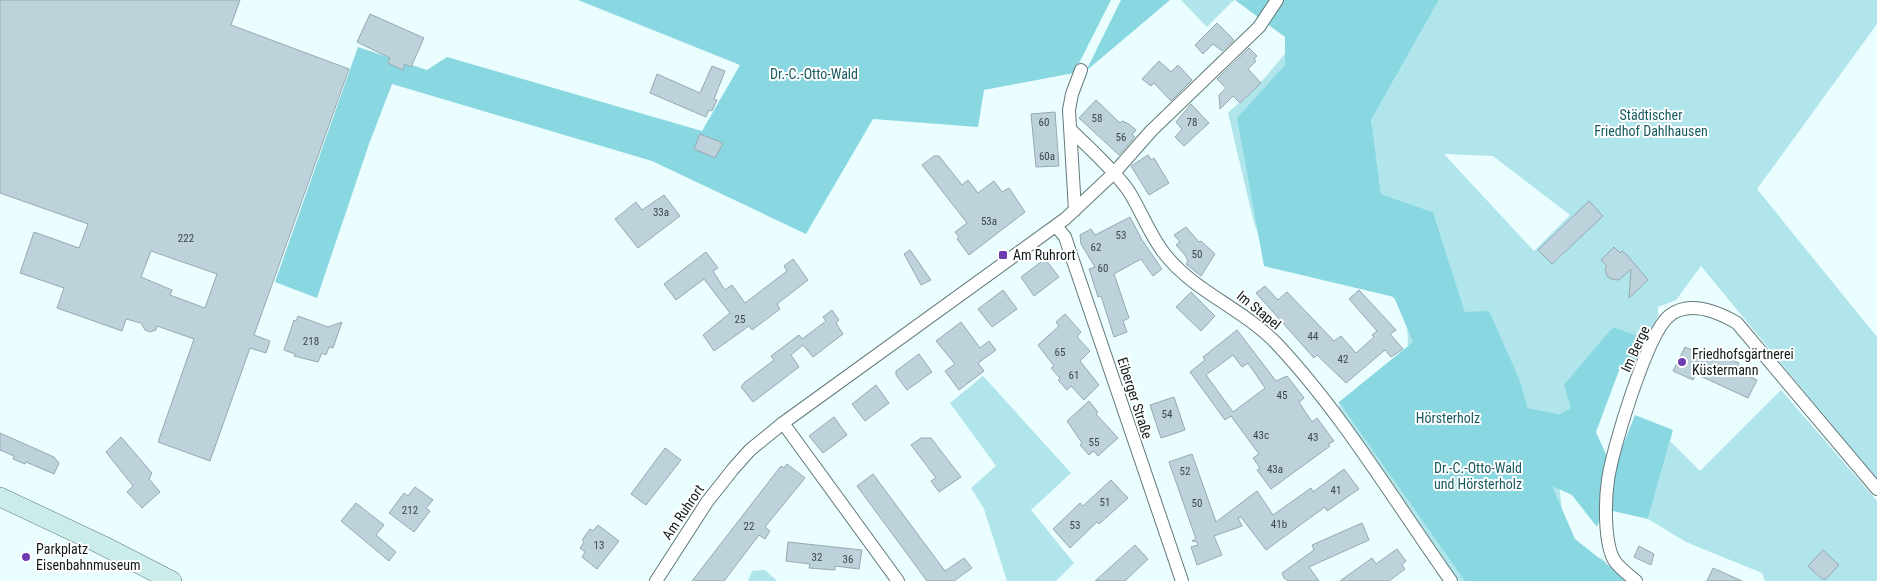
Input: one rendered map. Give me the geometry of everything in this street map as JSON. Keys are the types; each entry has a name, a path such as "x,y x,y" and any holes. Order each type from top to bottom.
{"street":[{"name":"Am Ruhrort","path":"656,581 707,502 750,450 783,423 1056,226 1075,210 1114,173 1151,131 1259,27 1277,0"},
{"path":"1075,210 1070,101 1082,70"},
{"name":"Im Stapel","path":"1071,130 1114,173 1128,191 1164,253 1189,277 1249,318 1301,371 1356,444 1451,581"},
{"name":"Eiberger Straße","path":"1056,226 1065,237 1182,581"},
{"name":"Im Berge","path":"1636,581 1614,560 1609,543 1606,502 1608,479 1633,391 1654,336 1669,316 1701,308 1737,323 1877,489"},
{"path":"783,423 898,581"},
{"path":"0,497 104,546 172,581"}],"green space":[{"name":"Dr.-C.-Otto-Wald","path":"578,0 1111,0 1074,73 984,90 978,127 873,119 806,234 652,161 392,84 369,144 317,298 275,282 358,47 427,70 447,57 702,131 740,65"},
{"path":"1121,0 1170,0 1086,71"},
{"path":"1181,0 1234,0 1207,27"},
{"name":"Hörsterholz","path":"1235,0 1439,0 1371,120 1381,194 1433,212 1465,312 1489,311 1520,381 1528,408 1559,414 1571,408 1564,385 1613,327 1646,339 1633,368 1620,368 1596,432 1613,470 1635,415 1673,430 1648,519 1604,509 1597,527 1572,495 1552,486 1575,539 1628,581 1465,581 1339,402 1413,342 1394,297 1264,266 1237,118 1285,65 1285,37"},
{"path":"1439,0 1877,0 1877,24 1757,189 1877,337 1877,480 1701,266 1676,300 1658,307 1658,316 1646,339 1612,327 1571,408 1559,414 1528,408 1520,381 1465,312 1433,212 1381,194 1376,157 1359,173 1456,315 1548,437 1560,493 1564,526 1578,548 1604,560 1609,568 1619,575 1643,581 1459,581 1338,409 1340,406 1338,403 1408,355 1407,311 1386,291 1271,268 1254,223 1228,113 1262,81 1293,44 1372,125 1371,120","holes":["1444,154 1493,156 1570,215 1534,251"]},
{"path":"983,376 1071,473 1031,510 1074,563 1056,581 1007,581 984,509 971,488 996,466 950,403"},
{"path":"1781,390 1877,501 1877,581 1765,581 1762,573 1686,542 1648,519 1670,441 1700,471"},
{"path":"765,570 777,581 748,581 752,571"}],"building":[{"path":"0,0 240,0 231,25 349,69 254,335 270,341 266,353 250,348 210,461 158,442 194,339 157,326 156,330 150,332 145,330 141,323 126,319 122,331 57,308 64,288 20,273 34,232 79,248 88,224 0,193","holes":["151,251 217,274 205,308 170,295 172,290 141,277"]},
{"path":"370,14 424,38 411,67 405,64 403,70 388,63 390,58 357,42"},
{"path":"1217,23 1234,40 1222,51 1213,44 1203,54 1195,45"},
{"path":"1249,48 1257,56 1254,59 1256,61 1248,69 1261,83 1240,103 1233,96 1220,109 1219,95 1226,88 1217,79"},
{"path":"1159,61 1171,72 1178,65 1192,80 1171,101 1154,83 1151,86 1142,79"},
{"path":"712,66 725,71 714,99 717,100 712,111 709,110 706,117 650,93 657,74 700,93"},
{"path":"1096,100 1120,123 1122,121 1129,124 1136,130 1132,135 1135,137 1119,155 1079,118"},
{"path":"1191,104 1209,123 1184,146 1175,137 1182,129 1176,122"},
{"path":"1055,112 1059,166 1036,167 1031,114"},
{"path":"700,134 723,143 715,158 694,149"},
{"path":"1148,155 1151,160 1154,158 1169,183 1149,195 1131,166"},
{"path":"934,156 939,156 962,185 968,180 978,193 994,181 1002,192 1009,188 1025,212 969,255 957,239 959,237 955,232 967,223 922,165"},
{"path":"664,195 680,216 638,248 615,219 636,202 642,210"},
{"path":"1589,201 1603,216 1552,264 1538,250"},
{"path":"1130,217 1142,240 1162,269 1153,276 1141,259 1114,274 1129,318 1123,321 1127,332 1114,337 1101,296 1098,297 1089,269 1095,267 1081,244 1080,235 1091,229 1095,235"},
{"path":"1186,227 1199,242 1201,241 1215,254 1201,276 1186,264 1188,261 1185,255 1176,245 1180,242 1174,235"},
{"path":"1614,247 1620,253 1622,251 1627,255 1648,280 1629,298 1631,269 1619,280 1611,279 1607,276 1605,268 1607,266 1601,260"},
{"path":"910,250 931,280 921,285 904,254"},
{"path":"706,252 718,268 713,271 725,290 732,285 745,303 787,271 784,266 793,259 808,280 777,304 780,309 752,330 749,326 714,351 703,335 730,313 704,279 676,300 664,284"},
{"path":"1045,259 1059,277 1034,296 1021,277"},
{"path":"1265,286 1278,300 1287,292 1334,341 1341,336 1356,353 1374,337 1372,335 1377,331 1349,299 1359,290 1396,330 1390,334 1403,349 1391,357 1385,350 1346,383 1317,355 1314,358 1256,293"},
{"path":"1003,290 1017,309 992,327 978,309"},
{"path":"1191,292 1215,316 1201,331 1176,307"},
{"path":"832,310 839,320 836,323 843,334 813,357 803,345 791,355 799,367 753,402 741,387 745,382 774,360 771,356 799,335 802,339 826,321 823,317"},
{"path":"1065,314 1081,332 1077,337 1090,351 1080,361 1099,385 1084,400 1071,386 1067,390 1058,380 1060,378 1051,368 1054,366 1038,345 1059,326 1056,322"},
{"path":"298,316 328,327 342,322 333,348 329,347 326,355 322,353 318,362 294,356 295,354 284,350 294,320 296,321"},
{"path":"961,322 980,348 989,341 996,350 978,363 984,371 959,390 945,371 955,364 936,341"},
{"path":"1237,330 1276,381 1287,376 1304,398 1299,402 1312,422 1317,418 1334,441 1328,444 1330,446 1271,489 1257,470 1260,468 1253,458 1259,454 1231,416 1225,420 1190,372 1205,360 1203,357","holes":["1233,355 1242,367 1248,363 1265,388 1233,412 1206,375"]},
{"path":"1685,347 1715,360 1718,354 1739,363 1736,370 1757,380 1748,398 1696,374 1693,380 1673,371"},
{"path":"919,354 932,372 907,390 896,375 896,371"},
{"path":"876,385 889,403 865,421 852,404"},
{"path":"1174,397 1185,430 1161,438 1150,405"},
{"path":"1089,401 1098,412 1096,414 1118,438 1098,456 1094,451 1089,455 1080,445 1082,443 1067,421"},
{"path":"834,417 847,435 823,453 809,436"},
{"path":"0,433 54,457 59,463 54,474 26,462 25,464 13,459 14,456 0,450"},
{"path":"121,437 152,473 149,479 160,492 142,508 127,492 133,486 106,452"},
{"path":"921,438 931,438 961,477 939,492 931,481 936,478 911,445"},
{"path":"665,448 681,460 646,505 631,494"},
{"path":"1192,454 1216,522 1257,491 1273,515 1311,488 1313,492 1344,469 1359,489 1327,511 1325,507 1266,550 1241,517 1238,518 1242,526 1214,536 1222,555 1197,565 1191,547 1198,545 1197,542 1192,541 1196,539 1169,462"},
{"path":"787,464 805,478 765,527 770,531 765,539 759,535 724,581 692,581 781,466 784,468"},
{"path":"873,474 945,571 964,558 972,568 954,581 927,581 857,486"},
{"path":"1111,480 1128,498 1099,524 1097,522 1070,548 1053,529 1080,503 1083,506"},
{"path":"415,487 433,500 426,508 430,511 414,532 389,513 404,493 408,496"},
{"path":"356,503 384,525 376,535 396,552 389,561 341,521"},
{"path":"1362,523 1369,540 1309,567 1319,581 1288,581 1284,578 1282,573 1314,550 1312,545"},
{"path":"598,525 619,541 597,569 582,557 585,552 580,548 584,542 582,540 590,529 593,531"},
{"path":"788,542 862,550 859,569 835,566 835,570 809,568 810,564 786,561"},
{"path":"1135,545 1148,559 1125,581 1095,581"},
{"path":"1639,546 1654,554 1651,565 1634,557"},
{"path":"1397,549 1406,561 1402,565 1405,569 1389,581 1340,581 1372,558 1376,564"},
{"path":"1823,550 1839,565 1826,579 1822,579 1808,566"},
{"path":"1713,568 1742,581 1707,581"}],"place":[{"name":"Am Ruhrort","path":"1003,255"},
{"name":"Friedhofsgärtnerei Küstermann","path":"1682,362"},
{"name":"Parkplatz Eisenbahnmuseum","path":"26,557"}],"park label":[{"name":"Städtischer Friedhof Dahlhausen","path":"1651,124"},
{"name":"Dr.-C.-Otto-Wald und Hörsterholz","path":"1478,476"}]}
